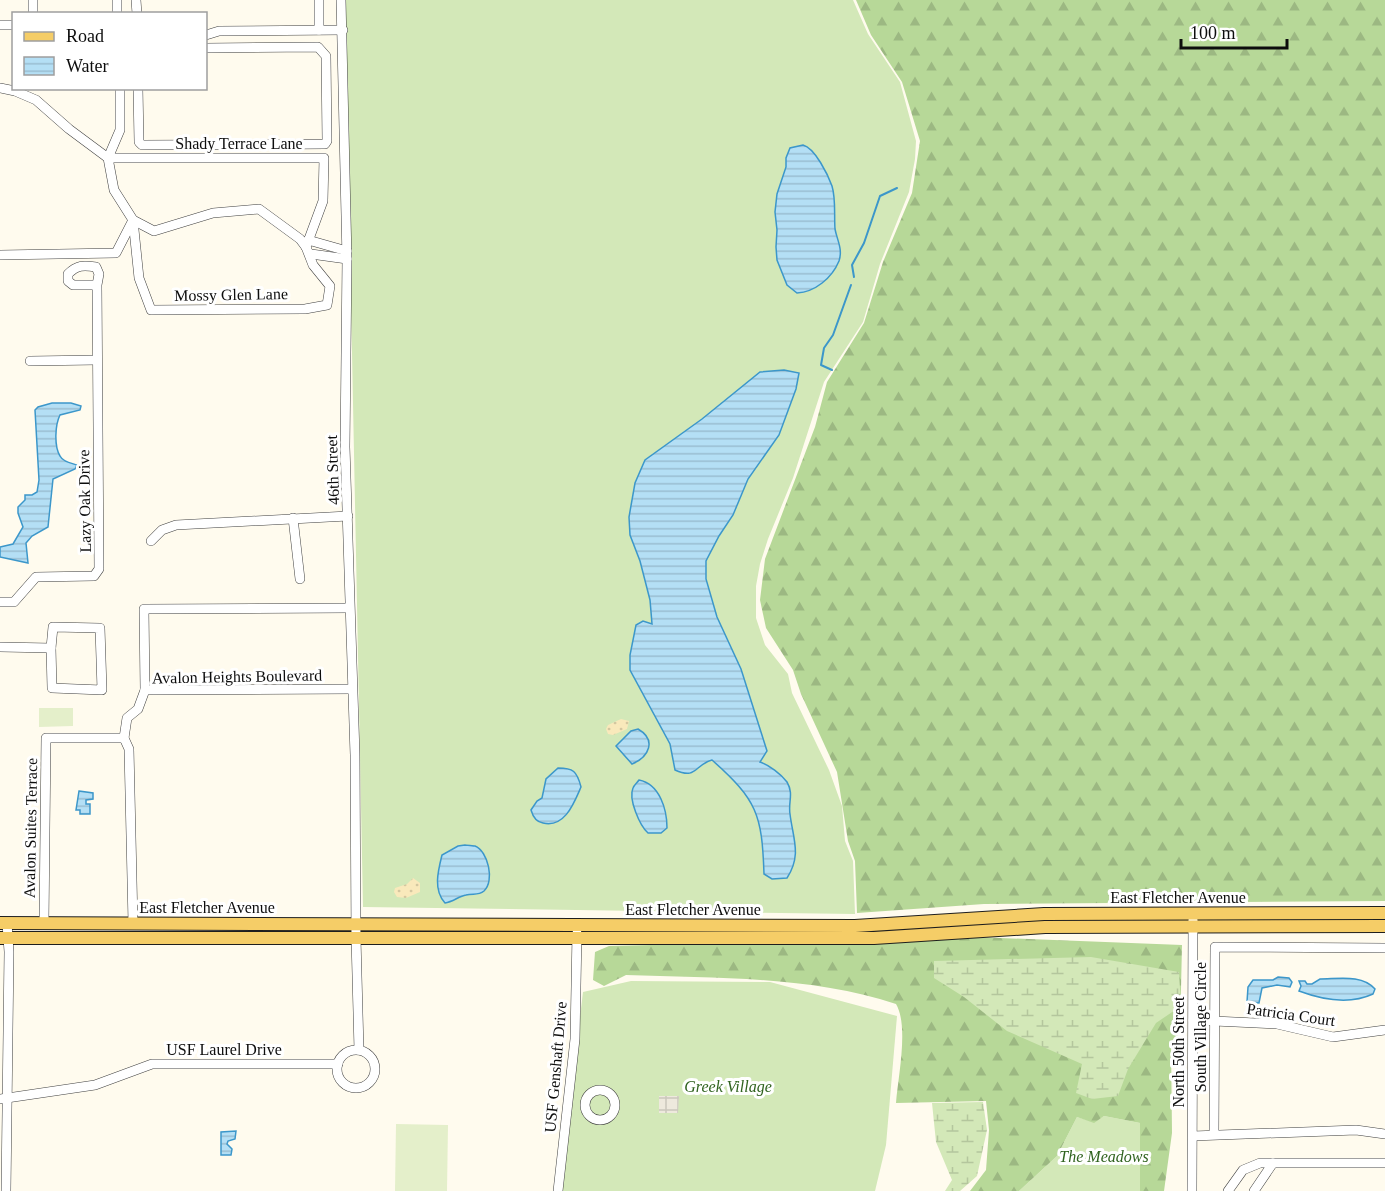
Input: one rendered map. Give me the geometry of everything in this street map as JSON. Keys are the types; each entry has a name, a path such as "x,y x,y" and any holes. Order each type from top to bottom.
{"main road":[{"name":"East Fletcher Avenue","path":"4,938 356,938 577,935 855,926 1044,914 1385,913"},
{"name":"East Fletcher Avenue","path":"4,923 356,923 591,937 874,938 1045,927 1385,926"},
{"path":"69,938 105,931 123,931 133,923"}],"street":[{"path":"319,0 319,30"},
{"name":"46th Street","path":"341,0 347,255 345,447 355,755 356,938"},
{"path":"207,35 219,31 343,30"},
{"path":"207,48 318,47 326,56 327,141 325,144"},
{"path":"326,81 344,81"},
{"path":"0,88 15,91 36,100 69,129 108,158"},
{"path":"120,90 120,130 108,158 114,190 133,220 154,231 213,213 259,208 309,245 347,255"},
{"path":"138,90 139,142 142,145 345,144"},
{"name":"Shady Terrace Lane","path":"108,158 324,158 323,201 309,245"},
{"path":"0,255 116,253 133,220"},
{"name":"Mossy Glen Lane","path":"133,220 139,279 151,310 305,309 327,305 330,286 313,265 309,245"},
{"path":"309,245 347,255"},
{"name":"Lazy Oak Drive","path":"0,602 14,602 36,577 94,576 99,568 97,285"},
{"path":"30,361 97,360"},
{"path":"152,541 162,530 176,525 348,516"},
{"path":"292,518 300,579"},
{"path":"145,690 144,609 349,608"},
{"path":"53,627 100,628 102,690 52,688 51,648 53,627"},
{"path":"0,647 51,648"},
{"name":"Avalon Heights Boulevard","path":"124,738 127,718 138,709 145,690 352,689"},
{"name":"Avalon Suites Terrace","path":"44,923 46,738 124,738"},
{"path":"124,738 129,749 133,923"},
{"name":"North 50th Street","path":"1192,1191 1193,913"},
{"path":"4,923 6,1191"},
{"name":"USF Genshaft Drive","path":"558,1191 575,1039 577,935"},
{"path":"576,956 591,937"},
{"path":"356,938 359,1050"},
{"name":"South Village Circle","path":"1214,1134 1215,947 1385,948"},
{"name":"Patricia Court","path":"1193,1020 1277,1024 1333,1036 1385,1030"},
{"path":"359,1050 370,1056 375,1073 369,1084 358,1088 346,1085 338,1075 338,1064 347,1053 359,1050"},
{"name":"USF Laurel Drive","path":"4,1098 95,1085 152,1064 338,1064"},
{"path":"569,1104 584,1104"},
{"path":"1192,1136 1356,1130 1385,1134"},
{"path":"1254,1191 1273,1163"},
{"path":"1228,1191 1243,1170 1252,1165 1385,1163"}],"green space":[{"path":"345,0 853,0 868,34 900,82 916,141 909,192 880,264 863,322 824,382 793,478 768,539 756,586 756,618 765,645 788,674 792,693 829,770 842,806 845,841 853,861 855,914 363,907"},
{"path":"856,0 1385,0 1385,901 984,904 857,913 855,861 848,841 837,772 801,694 793,670 766,628 760,600 765,559 815,427 827,382 864,323 883,262 912,193 920,141 902,82 871,35"},
{"path":"39,708 73,708 73,726 39,727"},
{"path":"976,937 1182,945 1180,1033 1171,1042 1172,1133 1164,1191 1140,1191 1140,1123 1104,1116 1094,1123 1077,1117 1057,1156 1019,1191 970,1191 986,1170 989,1130 986,1101 896,1103 902,1025 896,1004 830,988 762,980 626,975 604,986 593,980 595,952 609,946"},
{"path":"1091,957 1179,972 1181,1006 1156,1023 1128,1069 1118,1096 1092,1099 1076,1093 1082,1064 1007,1031 964,997 934,978 934,961"},
{"name":"Greek Village","path":"631,981 770,982 897,1016 886,1145 875,1191 559,1191 583,992"},
{"path":"983,1102 987,1130 977,1176 960,1191 945,1191 952,1180 936,1142 932,1103"},
{"name":"The Meadows","path":"1104,1116 1140,1123 1140,1191 1019,1191 1057,1156 1077,1117 1094,1122"},
{"path":"396,1124 448,1125 447,1191 395,1191"}],"sand":[{"path":"621,719 629,721 627,729 613,735 608,734 606,729 608,725"},
{"path":"413,878 420,883 420,892 406,898 397,897 394,892 395,888 407,884"}],"shaded area":[{"path":"659,1096 679,1096 678,1113 659,1113"}],"water":[{"path":"803,145 816,156 832,186 835,229 840,252 836,267 822,283 810,290 797,293 787,285 777,260 775,212 777,194 790,148"},
{"path":"784,370 799,373 796,389 779,435 748,479 733,515 706,561 706,579 717,617 741,669 767,751 760,762 782,776 790,790 795,847 794,862 787,878 772,879 764,874 759,822 748,798 712,760 692,773 675,770 670,744 630,670 630,655 636,625 643,621 652,624 650,600 640,561 630,535 629,517 635,483 645,460 702,419 760,372"},
{"path":"52,403 71,403 81,406 80,410 60,415 56,430 57,447 61,458 77,465 75,469 53,479 48,527 32,536 26,543 28,563 0,557 0,547 13,544 23,527 18,507 25,500 25,495 37,492 39,480 35,410"},
{"path":"638,729 644,733 649,743 643,757 632,764 616,746 631,731"},
{"path":"558,768 574,772 581,787 572,807 563,818 551,824 541,822 535,819 531,810 542,798 546,779"},
{"path":"639,780 646,782 657,792 664,806 667,828 661,833 648,833 636,812 632,793 633,787"},
{"path":"79,791 93,793 93,799 86,800 86,804 90,804 90,814 80,814 80,810 76,810"},
{"path":"458,846 475,846 483,854 489,874 487,886 480,893 469,894 445,903 438,886 442,855"},
{"path":"1278,977 1289,978 1292,982 1290,987 1277,985 1262,988 1259,1003 1247,1002 1248,987 1253,980 1273,980"},
{"path":"1320,979 1357,979 1370,984 1375,989 1373,994 1345,1000 1327,999 1299,991 1301,986 1299,981 1312,984"},
{"path":"236,1131 235,1139 228,1141 227,1144 232,1149 231,1155 221,1155 221,1132"}],"waterway":[{"path":"854,277 852,265 864,243 880,196 897,188"},
{"path":"832,370 821,365 824,348 833,335 851,285"}]}
